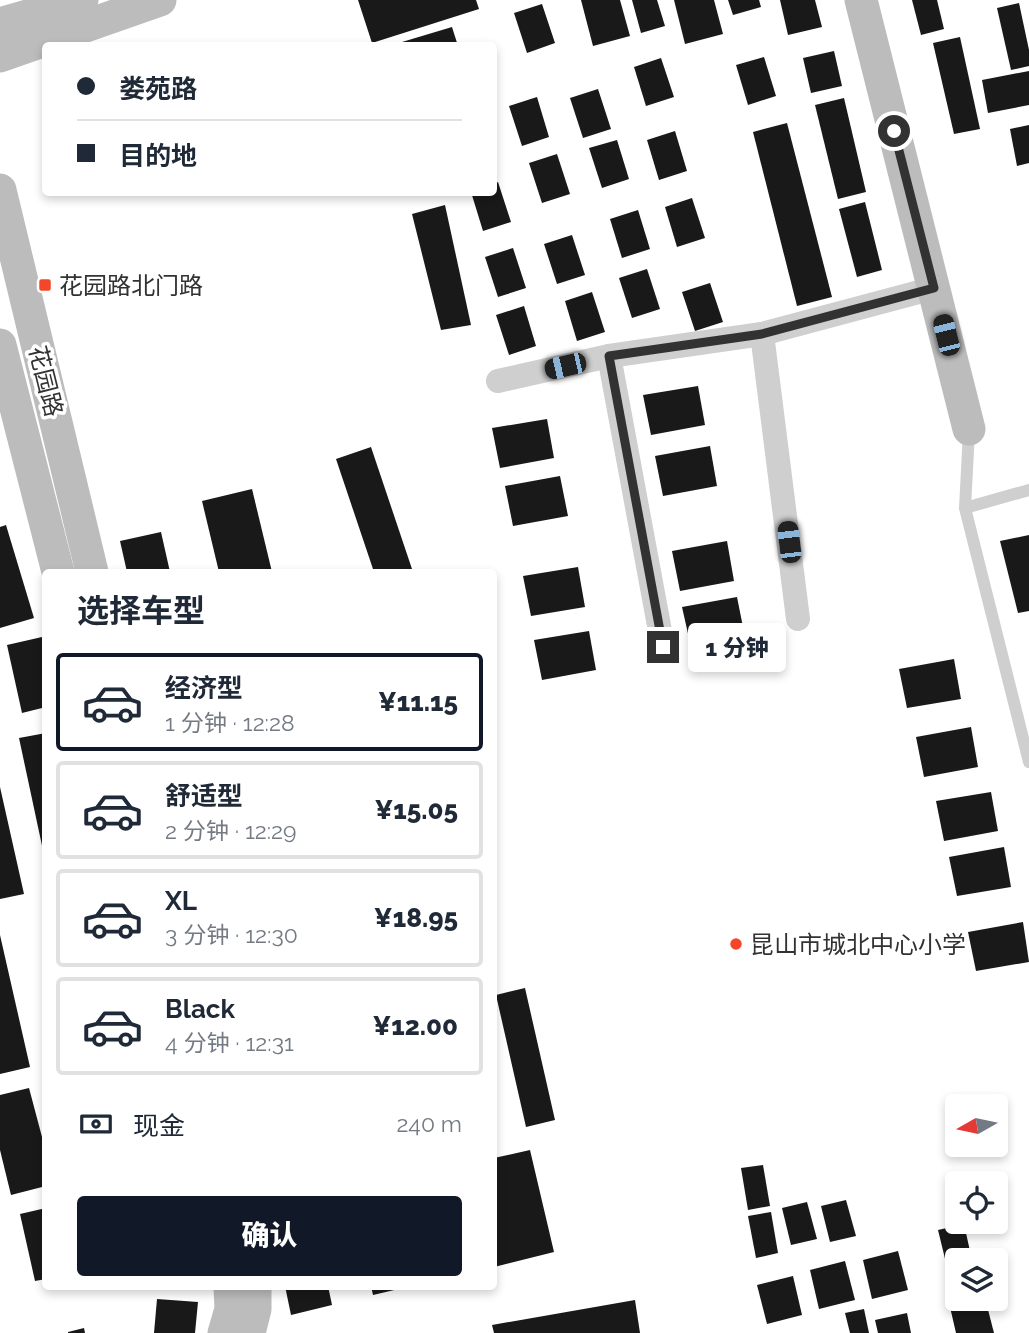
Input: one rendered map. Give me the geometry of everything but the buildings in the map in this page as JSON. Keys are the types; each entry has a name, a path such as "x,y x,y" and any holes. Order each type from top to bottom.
{"main road":[{"path":"18,15 82,0"},
{"path":"0,56 160,0"},
{"path":"861,0 969,429"},
{"name":"花园路","path":"0,190 91,569"},
{"name":"花园路","path":"0,345 57,569"},
{"path":"224,1333 231,1309 230,1290"},
{"path":"249,1333 255,1309 255,1290"}],"street":[{"path":"498,381 609,356 762,334 934,288"},
{"path":"762,334 799,620"},
{"path":"609,356 663,647"}],"lane":[{"path":"969,429 965,508 1029,762"},
{"path":"965,508 1029,490"}],"place":[{"name":"花园路北门路","path":"45,285"},
{"name":"昆山市城北中心小学","path":"736,944"}],"route":[{"path":"663,647 609,356 762,334 934,288 894,131"}]}
